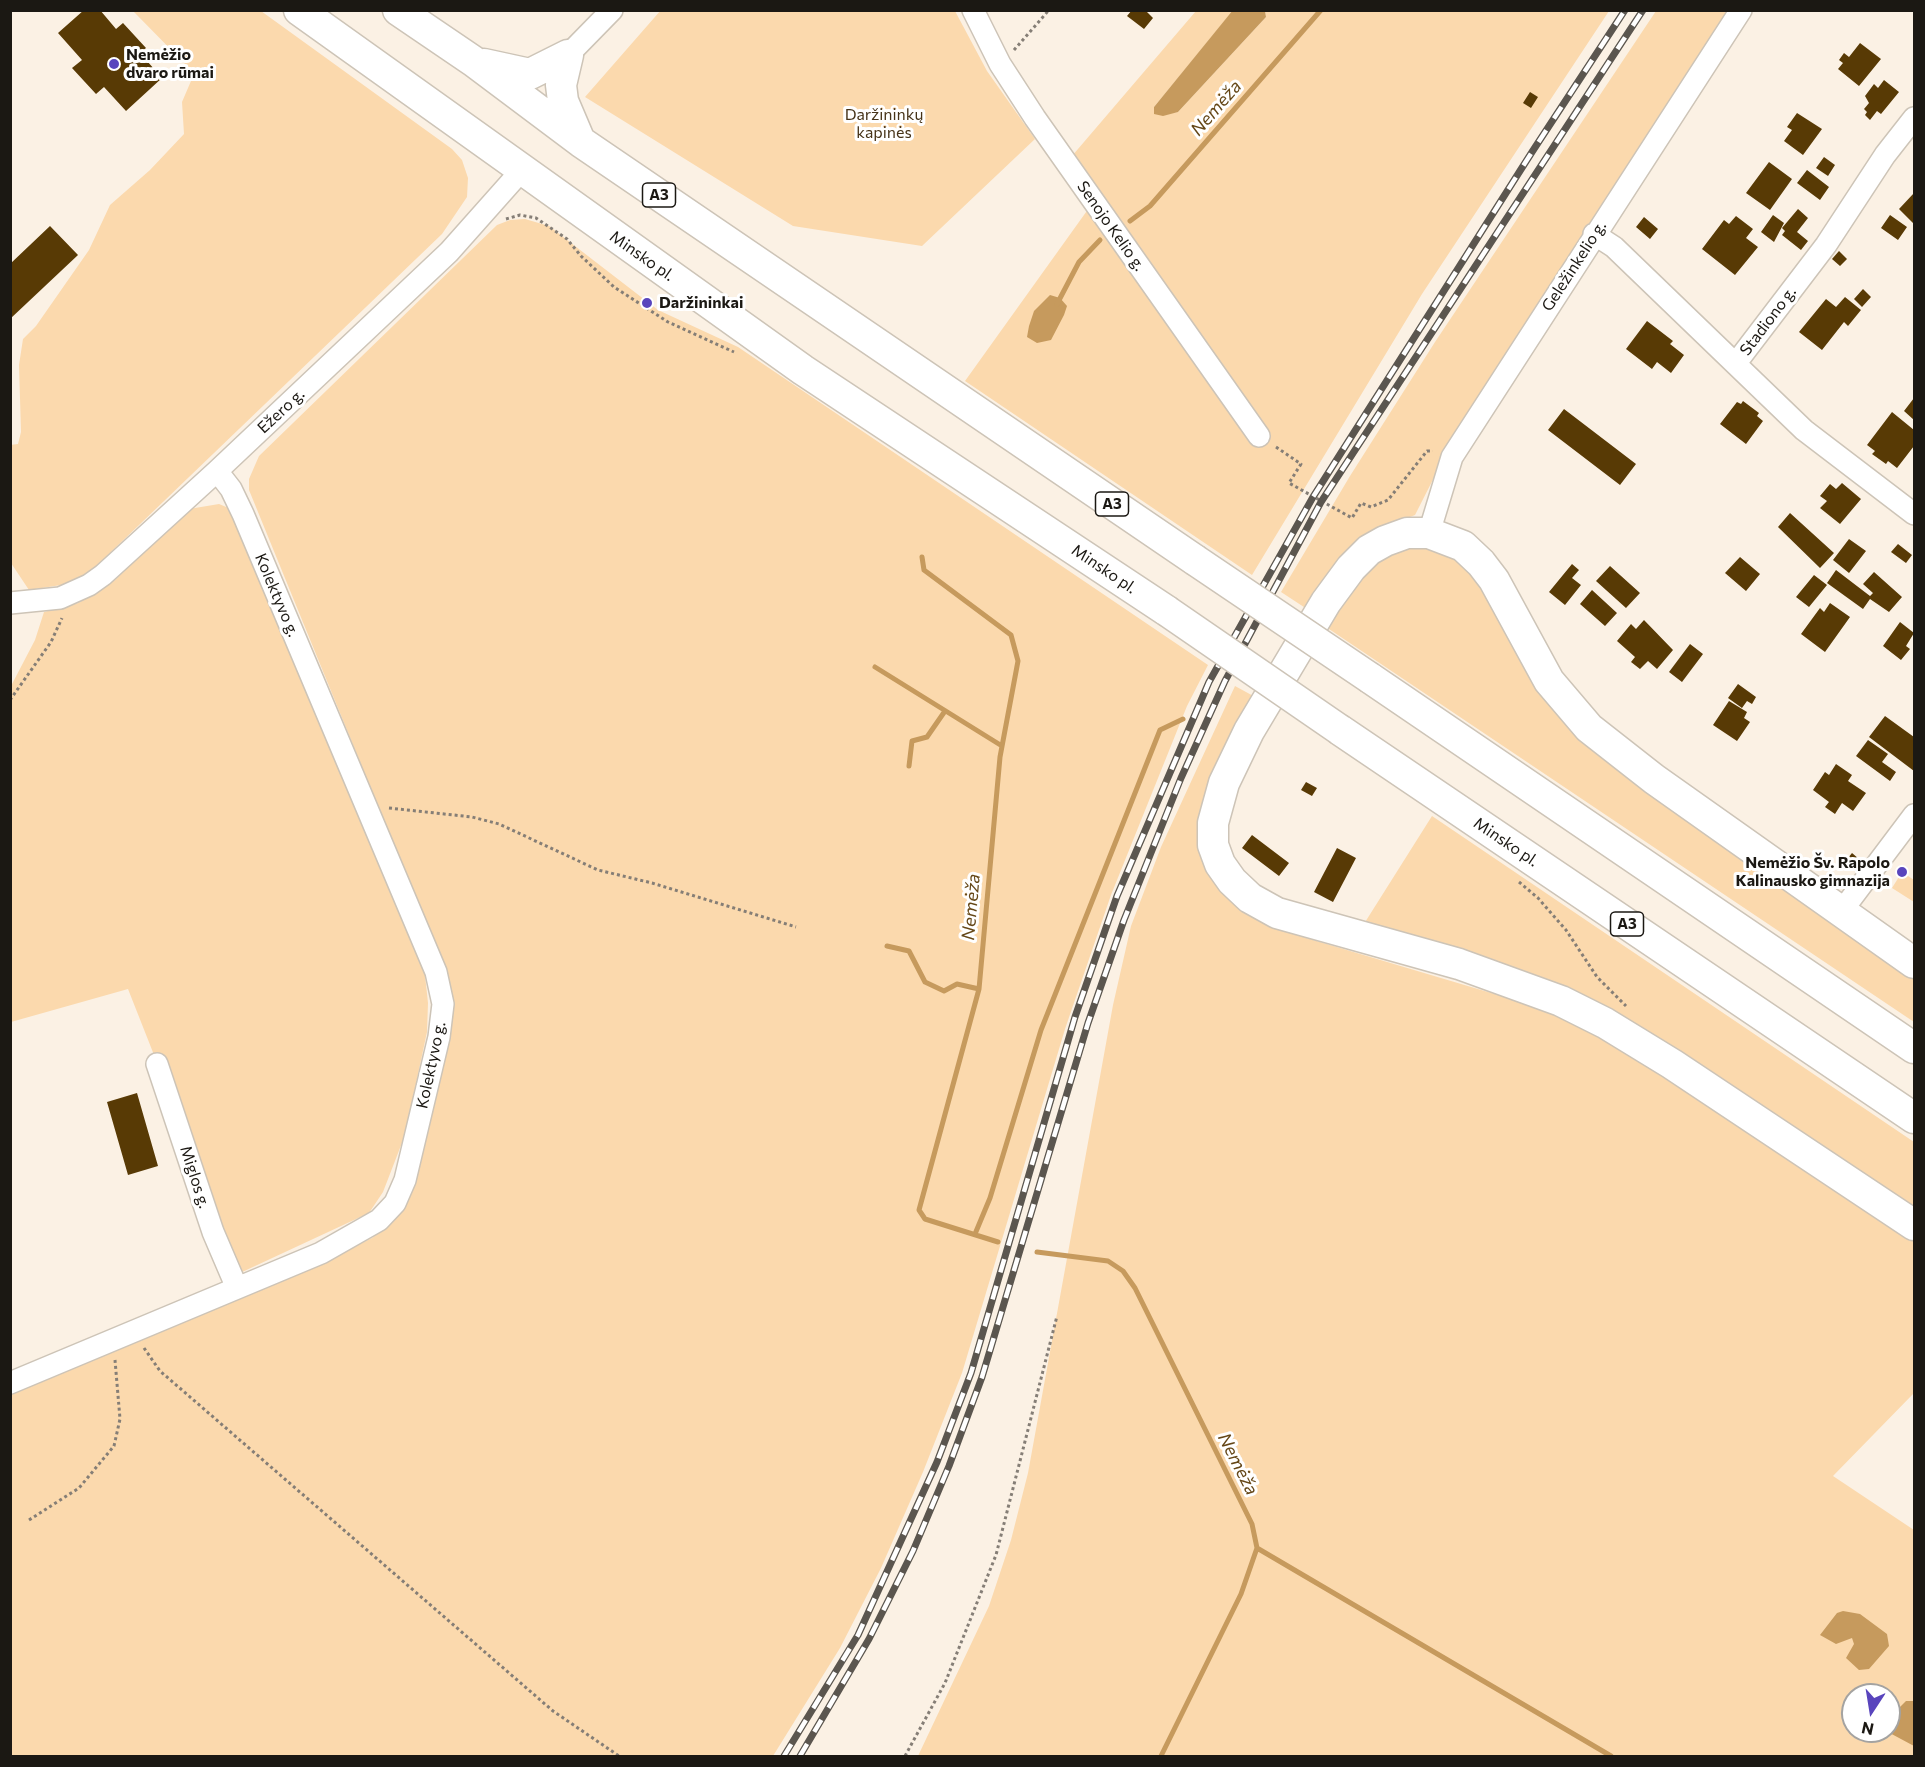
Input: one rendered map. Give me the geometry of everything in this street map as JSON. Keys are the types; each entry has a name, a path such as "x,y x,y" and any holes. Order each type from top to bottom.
{"highway":[{"name":"Minsko pl.","path":"299,10 521,171 803,370 1167,611 1914,1118"},
{"name":"A3","path":"398,10 472,61 581,142 1914,1048"},
{"path":"472,61 516,73 530,74 568,55"},
{"path":"568,55 561,85 563,101 581,142"},
{"path":"1914,963 1654,778 1589,728 1549,681 1494,580 1481,562 1463,546 1429,533 1407,533 1385,541 1369,550 1351,568 1326,602 1249,731 1224,783 1213,824 1214,844 1220,864 1232,881 1250,898 1277,913 1459,964 1561,1001 1605,1023 1672,1064 1914,1224"}],"street":[{"path":"568,55 612,10"},
{"name":"Senojo Kelio g.","path":"973,10 1000,64 1259,436"},
{"name":"Geležinkelio g.","path":"1429,533 1452,457 1594,234 1741,10"},
{"name":"Stadiono g.","path":"1914,117 1885,155 1826,244 1736,363 1804,430 1914,514"},
{"name":"Ežero g.","path":"10,603 60,598 103,575 218,471 449,252 521,171"},
{"path":"1594,234 1614,247 1736,363"},
{"name":"Kolektyvo g.","path":"10,1383 321,1253 379,1220 395,1203 405,1180 439,1037 442,1004 436,972 243,514 231,489 218,471"},
{"path":"1841,912 1914,815"},
{"name":"Miglos g.","path":"158,1064 213,1232 237,1288"}],"path":[{"path":"1000,64 1049,10"},
{"path":"501,220 520,215 536,218 567,239 581,256 614,287 668,322 736,353"},
{"path":"1259,436 1301,464 1288,483 1352,518 1361,503 1371,507 1388,500 1427,451 1452,457"},
{"path":"10,700 51,642 74,592"},
{"path":"366,807 423,810 499,824 598,870 652,883 796,927"},
{"path":"1515,879 1538,898 1559,922 1597,977 1630,1010"},
{"path":"905,1756 945,1683 996,1555 1057,1316"},
{"path":"140,1329 144,1347 160,1371 553,1711 620,1756"},
{"path":"29,1520 80,1488 114,1446 120,1419 112,1341"}],"green space":[{"name":"Daržininkų kapinės","path":"661,10 955,11 987,71 1035,139 922,246 793,226 585,97"},
{"path":"133,11 261,11 452,149 462,160 468,178 467,197 442,234 87,575 61,585 29,590 11,563 10,445 18,444 21,432 19,365 23,339 36,326 89,250 110,205 150,170 184,134 182,102 191,81 187,66"},
{"path":"1196,11 1233,11 1154,107 1154,114 1178,112 1266,17 1265,11 1609,11 1422,294 1252,575 965,381 1099,194 1072,156"},
{"path":"1656,11 1731,11 1451,444 1415,515 1385,527 1310,611 1281,592 1350,476 1435,342"},
{"path":"525,219 549,226 658,310 738,347 1208,665 1187,706 1111,895 1065,1029 962,1373 923,1472 881,1568 840,1648 773,1756 11,1756 11,1393 330,1259 372,1238 394,1221 410,1195 419,1167 448,1035 440,958 249,490 249,479 259,456 497,225 510,220"},
{"path":"219,504 236,511 425,975 428,1003 427,1032 405,1135 383,1192 369,1213 240,1273 128,989 11,1022 11,686 35,640 44,612 78,603 115,580 189,509"},
{"path":"1410,544 1441,547 1476,575 1540,687 1914,976 1914,1022 1323,625 1372,563"},
{"path":"1235,686 1257,698 1208,794 1248,913 1283,931 1535,1006 1582,1027 1635,1057 1914,1241 1914,1393 1833,1476 1914,1530 1914,1756 918,1756 989,1606 1011,1540 1028,1473 1113,1005 1131,926 1161,847"},
{"path":"1432,816 1914,1142 1914,1209 1637,1026 1362,927"},
{"path":"1902,872 1914,880 1914,902 1892,888"}],"shaded area":[{"path":"1233,10 1265,11 1266,17 1178,112 1163,116 1154,114 1154,107"},
{"path":"1050,295 1060,298 1067,306 1051,340 1037,343 1027,337 1029,326 1034,311"},
{"path":"1843,1611 1860,1614 1887,1634 1889,1646 1869,1669 1859,1670 1846,1658 1854,1644 1852,1638 1836,1644 1820,1635 1837,1613"},
{"path":"1906,1701 1914,1701 1914,1746 1901,1739 1901,1706"}],"building":[{"name":"Nemėžio dvaro rūmai","path":"84,10 100,10 116,29 123,23 146,48 140,53 162,78 126,111 104,87 96,94 72,68 82,60 58,33"},
{"path":"1132,10 1145,10 1153,18 1144,29 1127,16"},
{"path":"1860,43 1881,59 1859,86 1838,69 1843,63 1839,60 1844,53 1849,57"},
{"path":"1884,80 1899,92 1881,114 1877,111 1870,120 1865,115 1867,112 1864,109 1869,103 1865,96 1874,84 1878,88"},
{"path":"1530,92 1538,97 1531,108 1523,103"},
{"path":"1797,113 1822,129 1803,155 1784,141 1792,130 1787,127"},
{"path":"1824,157 1835,165 1828,176 1816,168"},
{"path":"1769,162 1792,179 1770,210 1746,193"},
{"path":"1807,170 1829,187 1820,200 1797,183"},
{"path":"1914,193 1914,224 1899,209"},
{"path":"1798,209 1808,218 1797,232 1808,241 1801,250 1782,235 1785,231 1782,228"},
{"path":"1773,215 1784,223 1774,242 1761,232"},
{"path":"1890,215 1907,227 1898,240 1881,228"},
{"path":"1736,216 1753,229 1746,238 1758,247 1735,275 1702,249 1724,220 1729,224"},
{"path":"1644,217 1658,229 1650,239 1636,227"},
{"path":"50,226 78,255 10,319 10,264"},
{"path":"1839,251 1847,259 1840,266 1832,259"},
{"path":"1863,289 1871,297 1862,307 1854,299"},
{"path":"1845,297 1861,310 1848,326 1844,322 1822,350 1799,332 1826,299 1836,307"},
{"path":"1647,321 1673,341 1670,344 1684,355 1671,373 1657,362 1652,369 1626,349"},
{"path":"1914,398 1914,420 1904,411"},
{"path":"1743,401 1759,413 1757,416 1763,421 1746,444 1720,424 1737,402 1741,404"},
{"path":"1564,409 1636,464 1620,485 1548,430"},
{"path":"1892,412 1914,430 1914,446 1897,468 1888,461 1886,464 1872,454 1875,451 1867,445"},
{"path":"1842,483 1861,499 1840,524 1820,508 1827,501 1820,496 1830,484 1836,489"},
{"path":"1790,513 1834,553 1820,568 1778,527"},
{"path":"1849,539 1866,551 1849,573 1833,560"},
{"path":"1898,544 1912,555 1906,563 1891,552"},
{"path":"1740,557 1760,574 1746,591 1725,573"},
{"path":"1572,564 1579,570 1572,578 1581,585 1565,605 1549,592"},
{"path":"1610,566 1640,593 1626,608 1596,581"},
{"path":"1836,570 1870,596 1873,593 1863,584 1874,572 1902,597 1889,612 1870,599 1863,609 1827,583"},
{"path":"1814,575 1827,585 1809,607 1796,597"},
{"path":"1592,590 1617,613 1605,626 1580,604"},
{"path":"1830,603 1850,617 1825,652 1801,634 1820,608 1824,612"},
{"path":"1644,620 1673,650 1657,669 1648,661 1640,669 1631,662 1635,657 1617,641 1631,624 1636,629"},
{"path":"1900,622 1914,633 1906,646 1910,649 1901,660 1883,646"},
{"path":"1690,644 1703,654 1682,682 1669,672"},
{"path":"1738,684 1756,697 1752,704 1747,701 1742,708 1728,698"},
{"path":"1729,701 1747,712 1744,718 1750,722 1737,741 1713,725"},
{"path":"1885,716 1914,737 1914,771 1869,737"},
{"path":"1868,740 1888,754 1882,762 1896,772 1890,781 1856,756"},
{"path":"1836,764 1852,775 1848,781 1866,793 1853,811 1842,803 1835,814 1825,807 1829,802 1813,790 1825,772 1829,775"},
{"path":"1306,782 1317,788 1312,796 1301,790"},
{"path":"1252,835 1289,863 1279,876 1242,848"},
{"path":"1337,848 1356,858 1333,902 1314,892"},
{"path":"1852,853 1859,859 1851,869 1844,863"},
{"path":"137,1093 158,1166 128,1175 107,1102"}],"waterway":[{"name":"Nemėža","path":"1130,221 1150,206 1321,10"},
{"name":"Nemėža","path":"1057,304 1079,262 1100,240"},
{"name":"Nemėža","path":"922,557 924,570 1011,635 1018,661 1000,757 979,989 919,1210 925,1219 998,1242"},
{"path":"875,667 1002,746"},
{"path":"909,766 912,741 927,737 945,711"},
{"path":"975,1234 990,1198 1041,1030 1160,730 1183,719"},
{"path":"887,946 909,951 925,982 944,991 957,984 979,989"},
{"name":"Nemėža","path":"1037,1252 1108,1261 1123,1271 1135,1288 1252,1524 1257,1548 1241,1594 1161,1756"},
{"path":"1257,1548 1611,1756"}],"railway":[{"path":"784,1756 858,1635 937,1462 971,1373 1075,1017 1117,896 1209,682 1313,497 1625,10"},
{"path":"800,1756 869,1639 913,1551 949,1466 982,1377 1088,1023 1124,920 1181,778 1225,681 1321,502 1643,10"}],"place":[{"name":"Nemėžio dvaro rūmai","path":"114,64"},
{"name":"Daržininkai","path":"647,303"},
{"name":"Nemėžio Šv. Rapolo Kalinausko gimnazija","path":"1902,872"}]}
